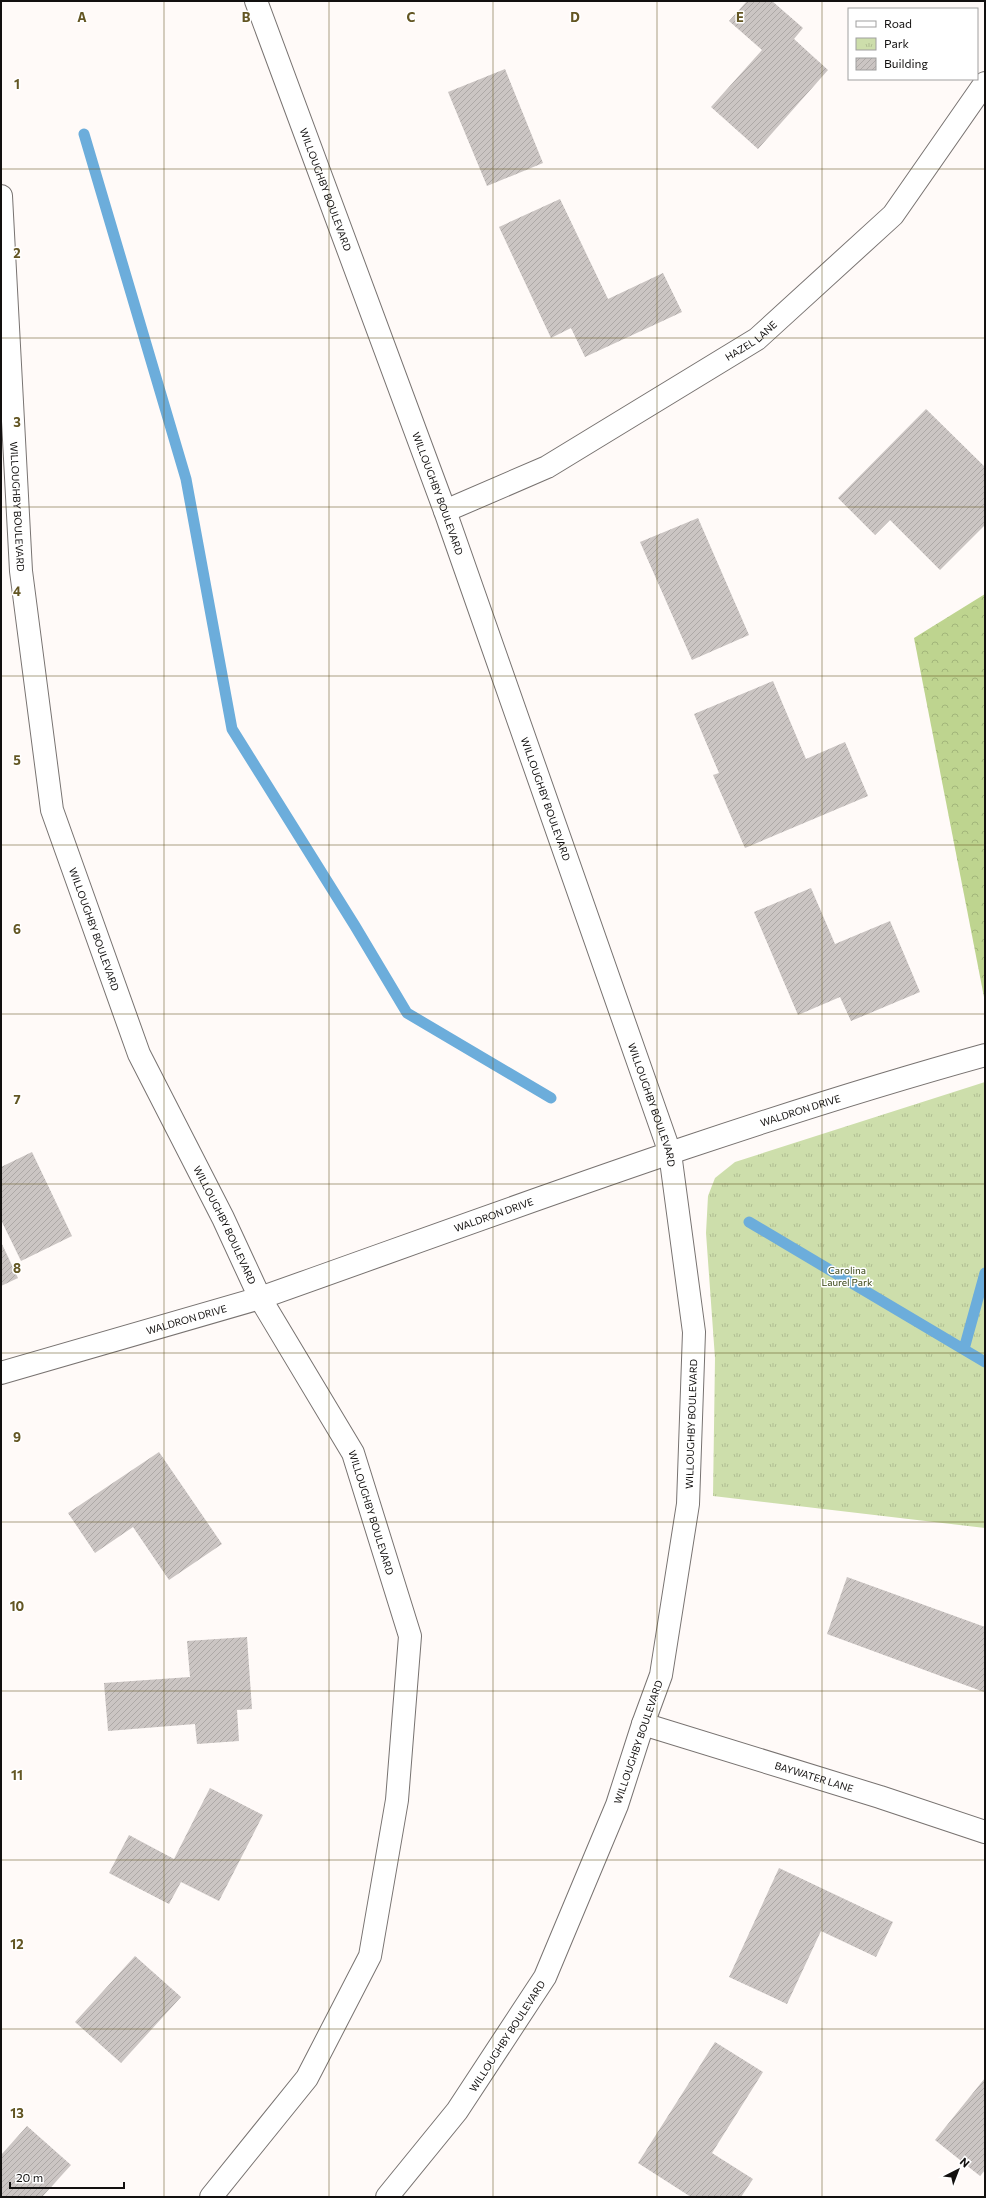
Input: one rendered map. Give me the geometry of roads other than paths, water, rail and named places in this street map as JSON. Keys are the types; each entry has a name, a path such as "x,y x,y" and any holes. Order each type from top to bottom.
{"street":[{"name":"WILLOUGHBY BOULEVARD","path":"256,1 445,511 670,1153 694,1332 688,1504 661,1675 643,1724 617,1804 545,1977 458,2111 387,2197"},
{"name":"HAZEL LANE","path":"445,511 547,467 757,339 893,215 985,84"},
{"name":"WILLOUGHBY BOULEVARD","path":"1,196 21,571 52,810 139,1054 223,1218 260,1298 353,1453 410,1636 397,1800 370,1956 307,2078 212,2197"},
{"name":"WALDRON DRIVE","path":"1,1373 260,1298 670,1153 904,1077 985,1055"},
{"name":"BAYWATER LANE","path":"643,1724 880,1797 985,1832"}],"waterway":[{"path":"84,134 186,479 232,729 355,926 407,1013 551,1098"},
{"path":"749,1222 985,1362"},
{"path":"964,1349 985,1273"}],"park label":[{"name":"Carolina Laurel Park","path":"847,1276"}]}
